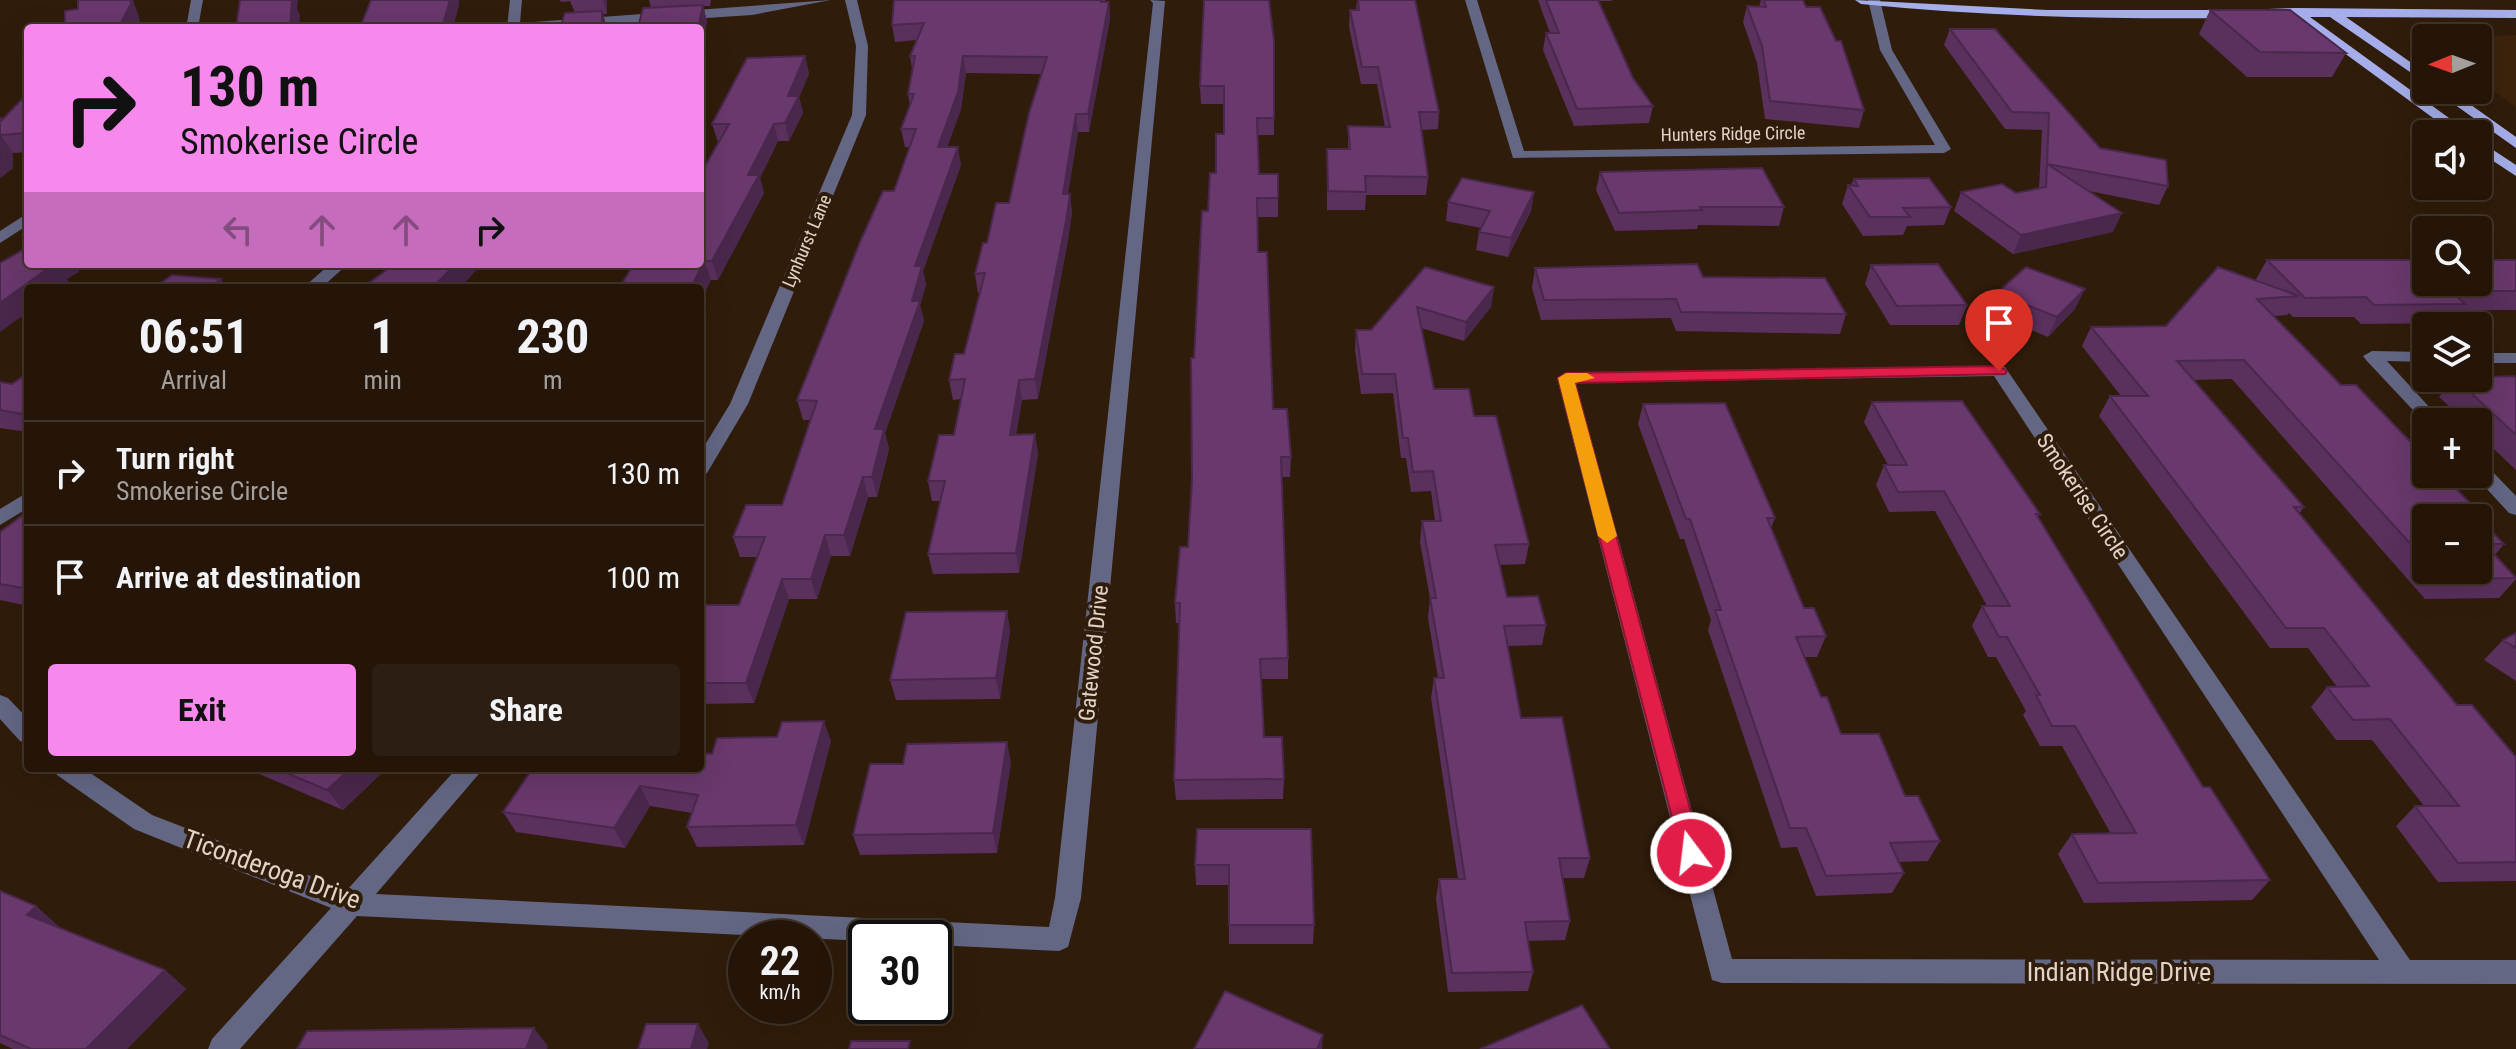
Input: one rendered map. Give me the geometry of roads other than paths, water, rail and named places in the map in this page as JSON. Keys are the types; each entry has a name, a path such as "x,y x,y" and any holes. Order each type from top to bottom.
{"main road":[{"path":"2018,0 2227,0"},
{"path":"2280,0 2445,120"},
{"path":"2315,0 2412,69"},
{"path":"1870,1 2060,15 2516,14"},
{"path":"2460,104 2516,144"},
{"path":"2492,154 2516,172"}],"street":[{"path":"193,24 197,0"},
{"path":"514,24 516,0"},
{"path":"559,24 752,11 825,0"},
{"name":"Lynhurst Lane","path":"704,462 739,404 859,115 862,46 851,0"},
{"name":"Gatewood Drive","path":"690,922 1059,939 1068,898 1159,1 1156,0"},
{"name":"Hunters Ridge Circle","path":"1471,0 1518,155 1944,149 1886,50 1870,1"},
{"path":"0,238 24,221"},
{"path":"316,284 335,268"},
{"path":"2412,357 2372,356 2421,408"},
{"path":"2492,358 2516,358"},
{"name":"Smokerise Circle","path":"1722,971 1566,378 1999,371 2403,972"},
{"path":"2492,483 2516,508"},
{"path":"0,518 24,502"},
{"path":"0,704 24,730"},
{"name":"Ticonderoga Drive","path":"71,772 143,822 352,904 690,922"},
{"path":"222,1049 468,772"},
{"name":"Indian Ridge Drive","path":"1722,971 2516,972"}]}
